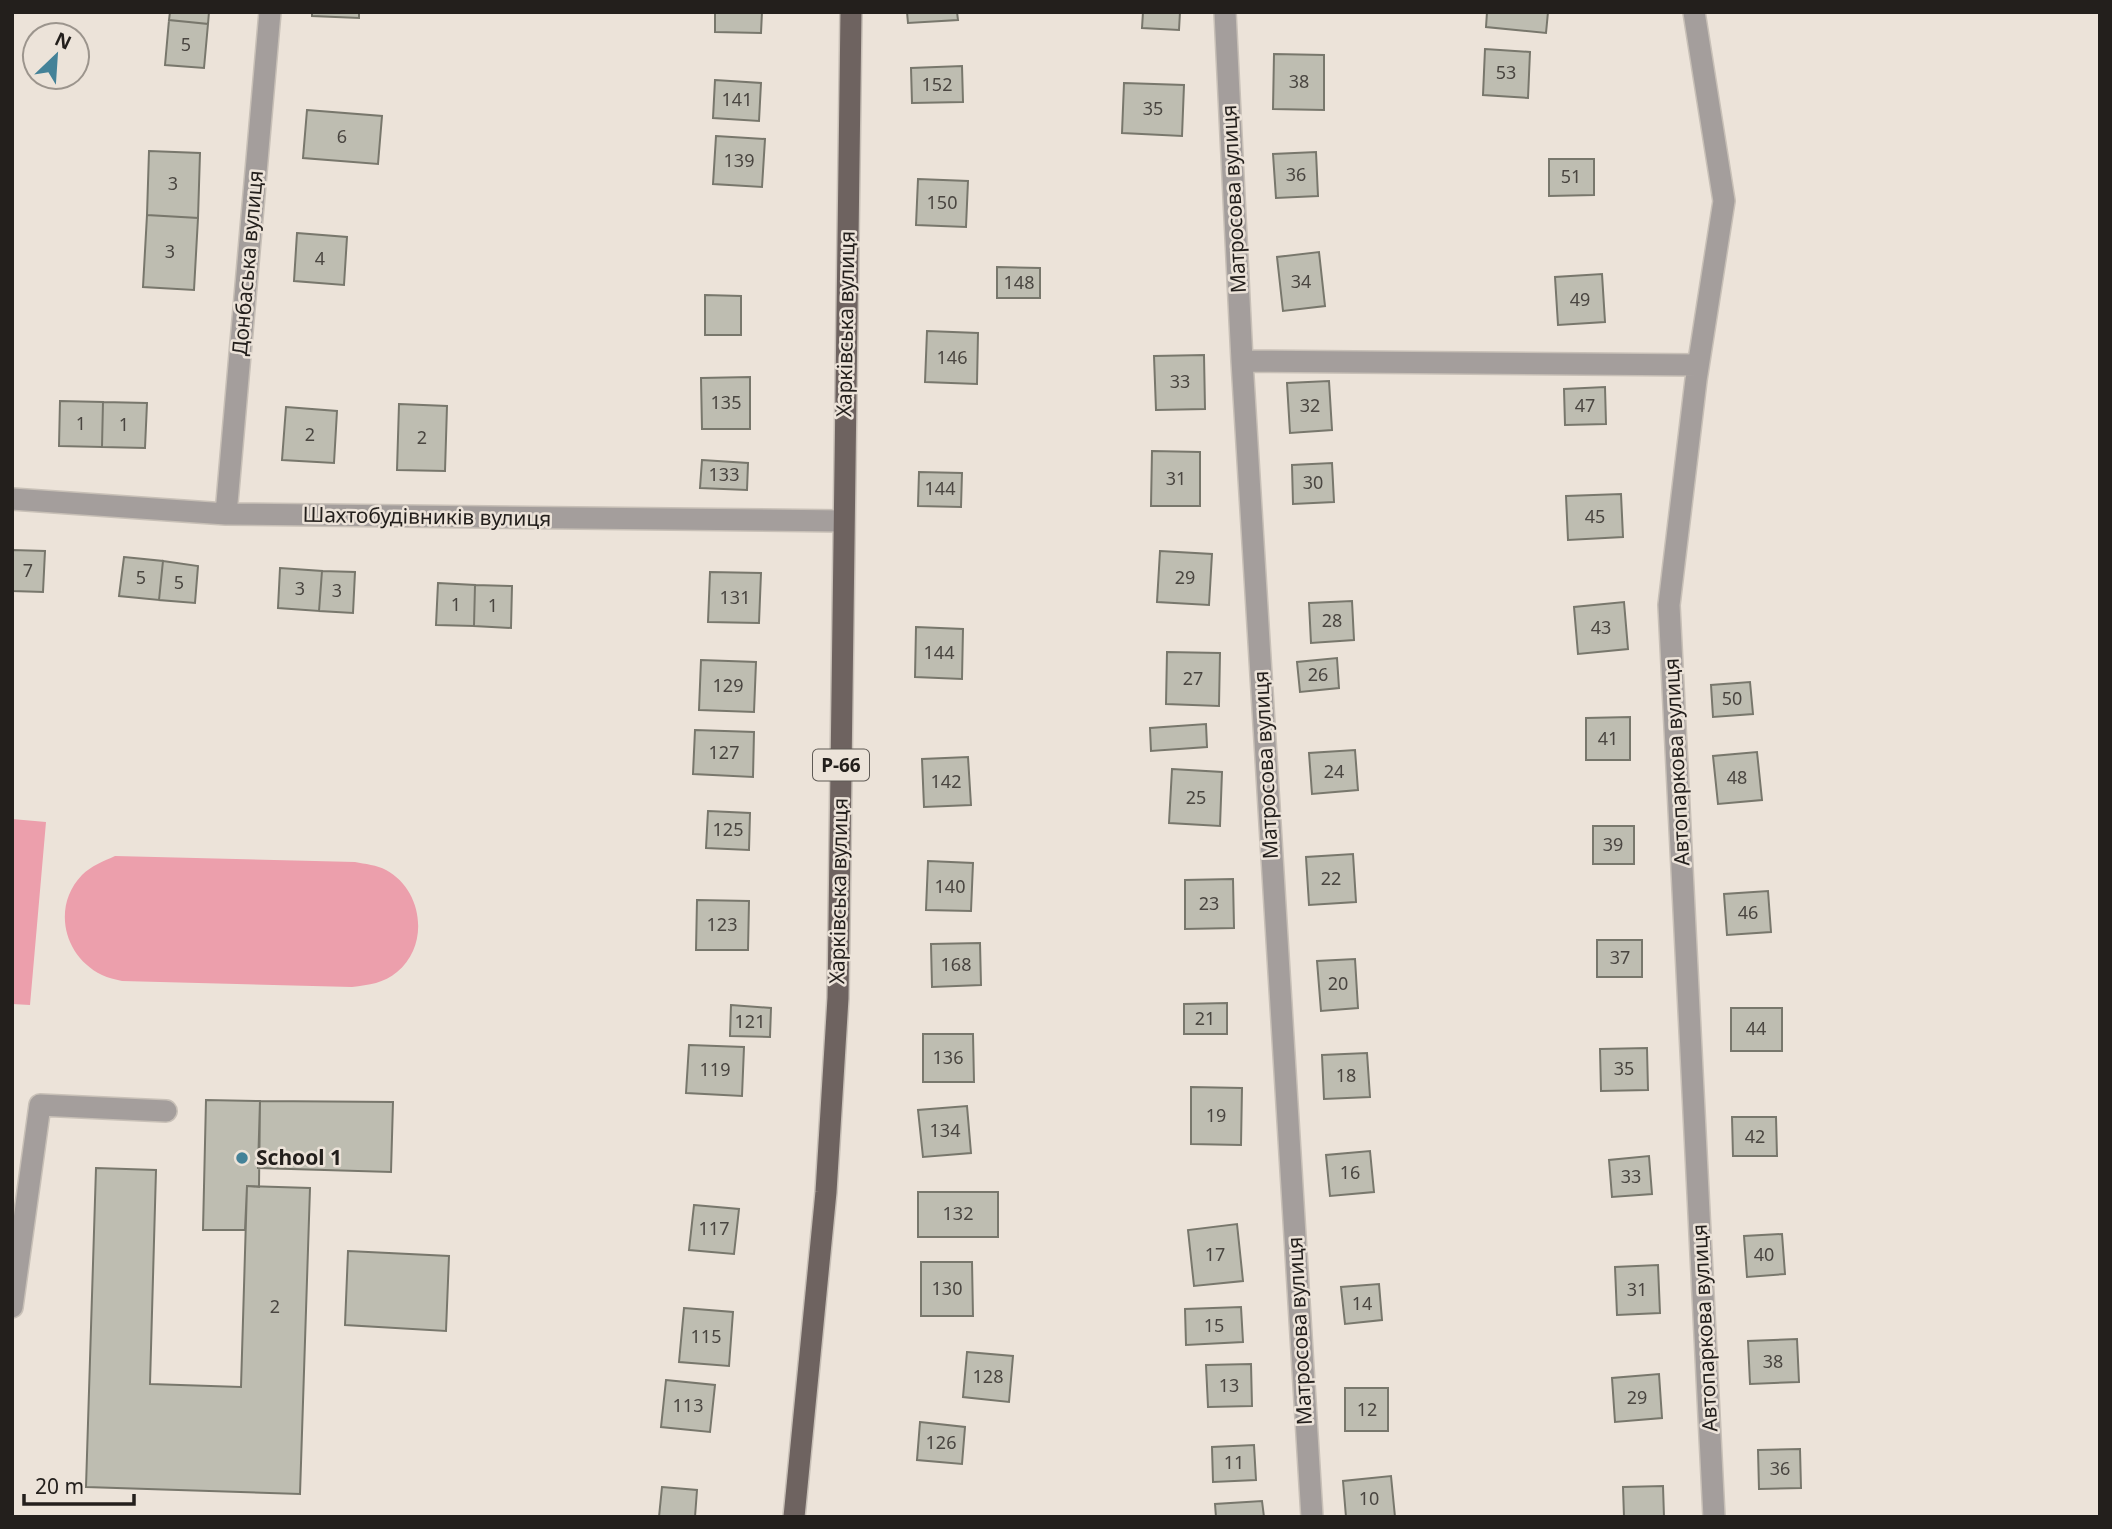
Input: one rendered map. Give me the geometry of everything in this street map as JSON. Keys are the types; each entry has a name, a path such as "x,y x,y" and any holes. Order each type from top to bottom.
{"main road":[{"name":"Харківська вулиця","path":"794,1517 826,1192 838,998 851,12"}],"street":[{"name":"Донбаська вулиця","path":"226,514 270,12"},
{"name":"Матросова вулиця","path":"1225,12 1242,361 1312,1517"},
{"name":"Автопаркова вулиця","path":"1694,12 1724,201 1698,365 1669,605 1714,1517"},
{"path":"1242,361 1698,365"},
{"name":"Шахтобудівників вулиця","path":"12,499 226,514 843,521"},
{"path":"12,1307 40,1105 166,1111"}],"shaded area":[{"path":"12,819 46,822 30,1005 12,1004"},
{"path":"115,856 355,862 379,867 398,879 408,891 418,918 418,933 408,961 397,972 376,983 352,987 122,981 109,978 89,967 78,956 66,930 65,915 67,901 82,875 93,866"}],"building":[{"path":"170,12 209,12 208,24 169,20"},
{"path":"312,12 359,12 359,18 312,16"},
{"path":"715,12 762,12 761,33 715,32"},
{"path":"907,12 957,12 958,20 908,23"},
{"path":"1143,12 1180,12 1179,30 1142,28"},
{"path":"1487,12 1548,12 1546,33 1486,27"},
{"path":"169,20 208,24 204,68 165,65"},
{"path":"1485,49 1530,52 1528,98 1483,95"},
{"path":"1274,54 1324,55 1324,110 1273,109"},
{"path":"962,66 963,102 912,103 911,68"},
{"path":"715,80 761,83 759,121 713,118"},
{"path":"1124,83 1184,85 1182,136 1122,133"},
{"path":"307,110 382,116 378,164 303,158"},
{"path":"716,136 765,139 762,187 713,184"},
{"path":"149,151 200,153 198,218 147,215"},
{"path":"1316,152 1318,196 1276,198 1273,154"},
{"path":"1549,159 1594,159 1594,195 1549,196"},
{"path":"918,179 968,181 966,227 916,225"},
{"path":"147,215 198,218 194,290 143,287"},
{"path":"297,233 347,237 344,285 294,281"},
{"path":"1319,252 1325,306 1283,311 1277,257"},
{"path":"997,267 1040,268 1040,298 997,298"},
{"path":"1602,274 1605,322 1558,325 1555,277"},
{"path":"705,295 741,296 741,335 705,335"},
{"path":"927,331 978,333 977,384 925,382"},
{"path":"1204,355 1205,409 1156,410 1154,356"},
{"path":"750,377 750,429 702,429 701,378"},
{"path":"1329,381 1332,430 1290,433 1287,383"},
{"path":"1605,387 1606,424 1565,425 1564,389"},
{"path":"60,401 103,402 102,447 59,446"},
{"path":"103,402 147,403 145,448 102,447"},
{"path":"399,404 447,406 445,471 397,470"},
{"path":"286,407 337,411 334,463 282,460"},
{"path":"1152,451 1200,452 1200,506 1151,506"},
{"path":"702,460 748,463 747,490 700,488"},
{"path":"1332,463 1334,502 1293,504 1292,465"},
{"path":"919,472 962,473 961,507 918,506"},
{"path":"1621,494 1623,537 1568,540 1566,496"},
{"path":"12,550 45,551 43,592 12,591"},
{"path":"1160,551 1212,554 1209,605 1157,602"},
{"path":"124,557 163,561 159,600 119,596"},
{"path":"163,561 198,566 195,603 159,600"},
{"path":"280,568 322,571 319,611 278,608"},
{"path":"322,571 355,572 353,613 319,611"},
{"path":"710,572 761,573 759,623 708,622"},
{"path":"438,583 475,585 474,626 436,625"},
{"path":"475,585 512,586 511,628 474,626"},
{"path":"1352,601 1354,640 1311,643 1309,603"},
{"path":"1624,602 1628,649 1578,654 1574,607"},
{"path":"916,627 963,629 962,679 915,677"},
{"path":"1167,652 1220,653 1219,706 1166,704"},
{"path":"1337,658 1339,688 1300,692 1297,662"},
{"path":"701,660 756,662 754,712 699,710"},
{"path":"1750,682 1753,714 1713,717 1711,685"},
{"path":"1630,717 1630,760 1586,760 1586,718"},
{"path":"1206,724 1207,747 1151,751 1150,728"},
{"path":"695,730 754,732 753,777 693,774"},
{"path":"1355,750 1358,790 1312,794 1309,753"},
{"path":"1757,752 1762,800 1718,804 1713,756"},
{"path":"968,757 971,805 924,807 922,759"},
{"path":"1172,769 1222,772 1220,826 1169,823"},
{"path":"708,811 750,813 749,850 706,848"},
{"path":"1593,826 1634,826 1634,864 1593,864"},
{"path":"1353,854 1356,902 1309,905 1306,857"},
{"path":"928,861 973,863 971,911 926,910"},
{"path":"1233,879 1234,928 1185,929 1185,880"},
{"path":"1768,891 1771,932 1727,935 1724,894"},
{"path":"697,900 749,901 748,950 696,950"},
{"path":"1597,940 1642,940 1642,977 1597,977"},
{"path":"980,943 981,985 932,987 931,944"},
{"path":"1355,959 1358,1008 1321,1011 1317,961"},
{"path":"1227,1003 1227,1034 1184,1034 1184,1004"},
{"path":"731,1005 771,1008 770,1037 730,1036"},
{"path":"1731,1008 1782,1008 1782,1051 1731,1051"},
{"path":"923,1034 973,1034 974,1082 923,1082"},
{"path":"689,1045 744,1047 742,1096 686,1093"},
{"path":"1647,1048 1648,1090 1601,1091 1600,1049"},
{"path":"1367,1053 1370,1097 1324,1099 1322,1055"},
{"path":"1191,1087 1242,1088 1241,1145 1191,1144"},
{"path":"206,1100 260,1101 259,1187 247,1186 245,1230 203,1230"},
{"path":"260,1101 393,1102 391,1172 258,1168"},
{"path":"967,1106 971,1153 923,1157 918,1110"},
{"path":"1732,1117 1776,1117 1777,1156 1733,1156"},
{"path":"1370,1151 1374,1192 1330,1196 1326,1155"},
{"path":"1649,1156 1652,1194 1612,1197 1609,1160"},
{"path":"96,1168 156,1170 150,1384 241,1387 247,1186 310,1188 300,1494 86,1487"},
{"path":"918,1192 998,1192 998,1237 918,1237"},
{"path":"694,1205 739,1209 734,1254 689,1250"},
{"path":"1237,1224 1243,1281 1194,1286 1188,1230"},
{"path":"1782,1234 1785,1274 1747,1277 1744,1236"},
{"path":"348,1251 449,1256 446,1331 345,1325"},
{"path":"921,1262 972,1262 973,1316 921,1316"},
{"path":"1658,1265 1660,1313 1617,1315 1615,1267"},
{"path":"1379,1284 1382,1320 1345,1324 1341,1287"},
{"path":"1241,1307 1243,1342 1186,1345 1185,1309"},
{"path":"684,1308 733,1312 729,1366 679,1362"},
{"path":"1797,1339 1799,1382 1750,1384 1748,1341"},
{"path":"967,1352 1013,1356 1009,1402 963,1397"},
{"path":"1251,1364 1252,1406 1208,1407 1206,1365"},
{"path":"1659,1374 1662,1418 1615,1422 1612,1378"},
{"path":"666,1380 715,1385 710,1432 661,1427"},
{"path":"1345,1388 1388,1388 1388,1431 1345,1431"},
{"path":"920,1422 965,1427 962,1464 917,1460"},
{"path":"1254,1445 1256,1480 1213,1482 1212,1447"},
{"path":"1800,1449 1801,1488 1759,1489 1758,1450"},
{"path":"1391,1476 1395,1517 1346,1517 1343,1481"},
{"path":"1663,1486 1664,1517 1624,1517 1623,1487"},
{"path":"662,1487 697,1490 695,1517 659,1517"},
{"path":"1262,1501 1264,1517 1216,1517 1215,1504"}],"place":[{"name":"School 1","path":"242,1158"}]}
